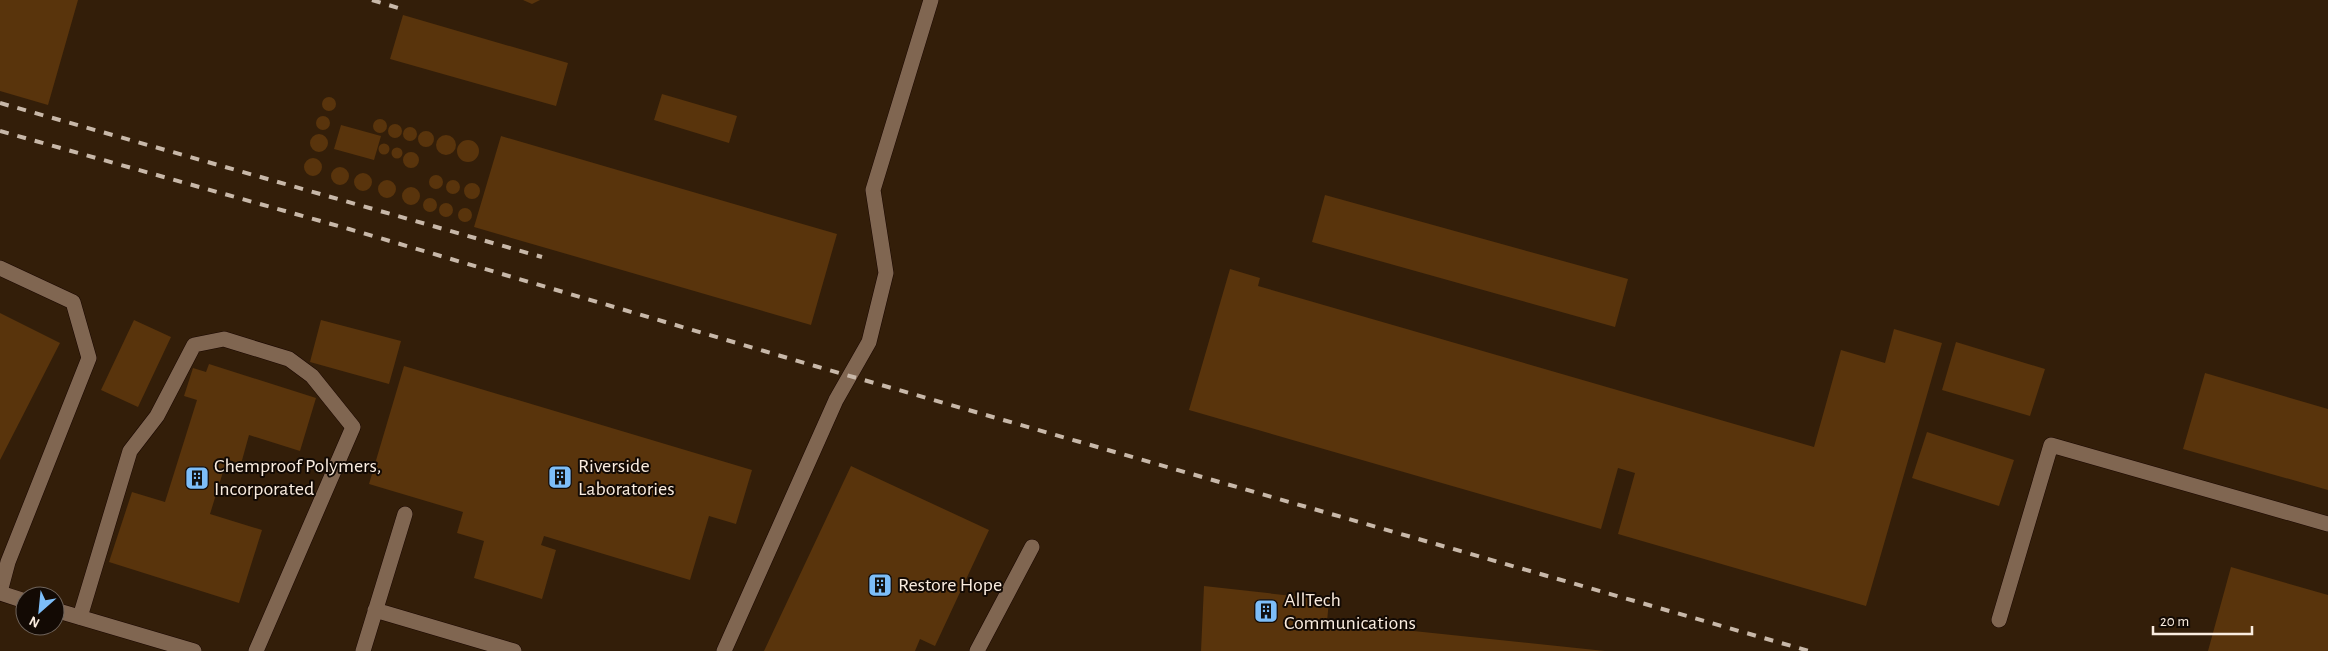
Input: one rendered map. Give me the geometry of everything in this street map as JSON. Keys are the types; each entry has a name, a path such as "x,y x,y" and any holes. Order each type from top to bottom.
{"main road":[{"path":"724,651 836,400 868,342 886,274 872,190 930,0"},
{"path":"0,268 73,302 89,358 8,562 0,592 15,597"},
{"path":"80,617 130,452 157,416 194,345 224,339 289,359 312,376 353,427 256,651"},
{"path":"1999,620 2051,445 2328,524"},
{"path":"363,651 405,514"},
{"path":"977,651 1032,547"},
{"path":"376,610 514,651"},
{"path":"65,613 194,651"}],"building":[{"path":"0,0 78,0 48,105 0,91"},
{"path":"523,0 540,0 532,4"},
{"path":"403,15 568,63 556,106 390,59"},
{"path":"662,94 737,116 729,143 654,120"},
{"path":"329,97 334,99 336,104 334,109 329,111 324,109 322,104 324,99"},
{"path":"323,116 328,118 330,123 328,128 323,130 318,128 316,123 318,118"},
{"path":"377,119 383,119 387,126 383,133 377,133 373,129 373,123"},
{"path":"392,124 398,124 402,131 398,138 392,138 388,134 388,128"},
{"path":"341,125 381,136 374,160 334,149"},
{"path":"407,127 413,127 417,134 413,141 407,141 403,137 403,131"},
{"path":"426,131 434,139 426,147 418,139"},
{"path":"315,134 323,134 328,139 326,150 315,152 310,147 310,139"},
{"path":"446,135 453,138 456,145 453,152 446,155 439,152 436,145 439,138"},
{"path":"501,136 837,234 811,325 474,227"},
{"path":"468,140 476,143 479,151 476,159 468,162 460,159 457,151 460,143"},
{"path":"384,143 390,149 384,155 378,149"},
{"path":"395,148 399,148 402,153 401,157 395,158 392,155 392,151"},
{"path":"411,152 419,160 411,168 403,160"},
{"path":"309,158 317,158 322,163 320,174 309,176 304,171 304,163"},
{"path":"336,167 344,167 349,172 347,183 336,185 331,180 331,172"},
{"path":"359,173 367,173 372,178 370,189 359,191 354,186 354,178"},
{"path":"436,175 441,177 443,182 441,187 436,189 431,187 429,182 431,177"},
{"path":"383,180 391,180 396,185 394,196 383,198 378,193 378,185"},
{"path":"453,180 458,182 460,187 458,192 453,194 448,192 446,187 448,182"},
{"path":"472,183 478,185 480,191 478,197 472,199 466,197 464,191 466,185"},
{"path":"407,187 415,187 420,192 418,203 407,205 402,200 402,192"},
{"path":"1325,195 1628,279 1615,327 1312,242"},
{"path":"430,198 435,200 437,205 435,210 430,212 425,210 423,205 425,200"},
{"path":"446,203 451,205 453,210 451,215 446,217 441,215 439,210 441,205"},
{"path":"465,208 470,210 472,215 470,220 465,222 460,220 458,215 460,210"},
{"path":"1230,269 1260,278 1258,286 1814,447 1841,350 1885,363 1894,329 1942,343 1866,606 1618,534 1635,473 1618,468 1601,529 1189,410"},
{"path":"0,313 60,343 0,460"},
{"path":"134,320 171,337 138,407 101,390"},
{"path":"321,320 401,341 389,384 310,362"},
{"path":"1956,342 2045,369 2030,416 1942,390"},
{"name":"Chemproof Polymers, Incorporated","path":"209,364 316,398 300,451 249,435 241,464 227,459 210,514 262,530 239,603 109,562 132,492 165,502 197,400 184,396 193,368 206,372"},
{"name":"Riverside Laboratories","path":"404,366 752,470 736,524 709,516 690,580 544,536 541,545 556,550 542,599 474,578 484,541 457,533 463,512 369,484"},
{"path":"2205,373 2328,409 2328,490 2183,449"},
{"path":"1927,432 2014,460 1999,506 1912,478"},
{"name":"Restore Hope","path":"851,466 989,530 935,646 920,639 915,651 764,651"},
{"path":"2231,567 2328,595 2328,651 2208,651"},
{"name":"AllTech Communications","path":"1204,586 1329,600 1327,622 1605,651 1201,651"}],"railway":[{"path":"372,0 405,10"},
{"path":"0,103 542,257"},
{"path":"0,131 349,229 815,366 1809,651"}],"place":[{"name":"Riverside Laboratories","path":"560,477"},
{"name":"Chemproof Polymers, Incorporated","path":"197,478"},
{"name":"Restore Hope","path":"880,585"},
{"name":"AllTech Communications","path":"1266,611"}]}
